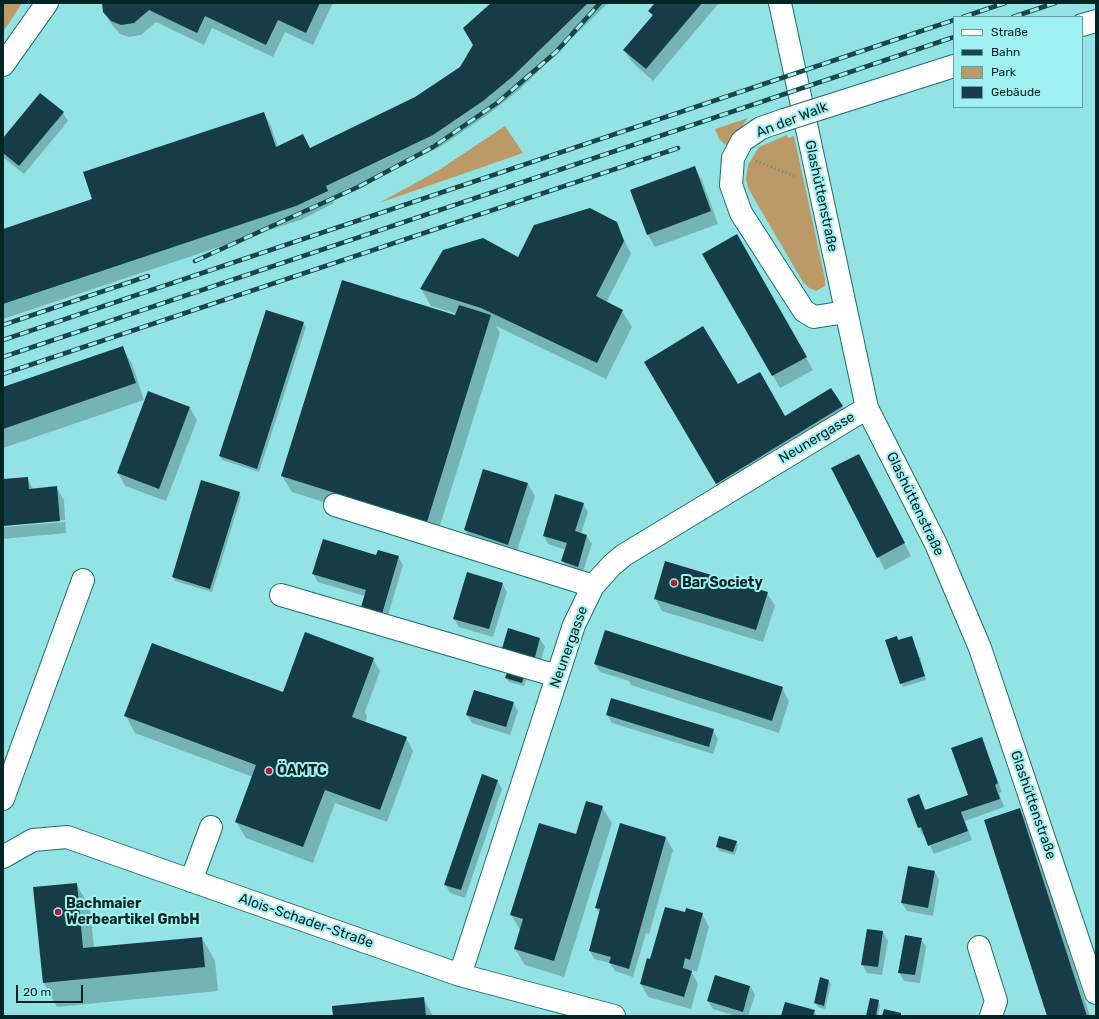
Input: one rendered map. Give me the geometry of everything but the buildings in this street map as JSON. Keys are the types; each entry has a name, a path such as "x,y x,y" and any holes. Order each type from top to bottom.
{"street":[{"path":"3,65 47,3"},
{"name":"Glashüttenstraße","path":"780,3 867,408 936,544 980,648 1096,993"},
{"path":"1083,25 1096,21"},
{"name":"An der Walk","path":"846,312 814,317 804,311 741,213 731,185 733,158 742,141 761,128 953,66"},
{"name":"Neunergasse","path":"460,975 574,625 593,586 612,565 624,555 867,408"},
{"path":"335,505 593,586"},
{"path":"3,799 83,580"},
{"path":"281,595 557,676"},
{"path":"191,880 211,827"},
{"name":"Alois-Schader-Straße","path":"3,857 32,840 67,837 460,975 614,1016"},
{"path":"979,947 996,1001 991,1016"}],"path":[{"path":"750,159 797,177"}],"green space":[{"path":"3,3 22,3 3,32"},
{"path":"748,118 727,146 719,139 715,129"},
{"path":"505,126 523,153 379,203 439,170"},
{"path":"787,135 788,138 794,136 825,279 825,286 816,291 809,288 803,282 748,188 746,179 748,165 759,147"}],"railway":[{"path":"195,261 358,187 433,147 497,103 556,52 600,3"},
{"path":"966,16 1005,3"},
{"path":"1016,16 1055,3"},
{"path":"3,340 953,20"},
{"path":"3,357 953,37"},
{"path":"3,374 678,148"},
{"path":"3,325 148,276"}],"place":[{"name":"Bar Society","path":"674,583"},
{"name":"ÖAMTC","path":"269,771"},
{"name":"Bachmaier Werbeartikel GmbH","path":"58,912"}]}
